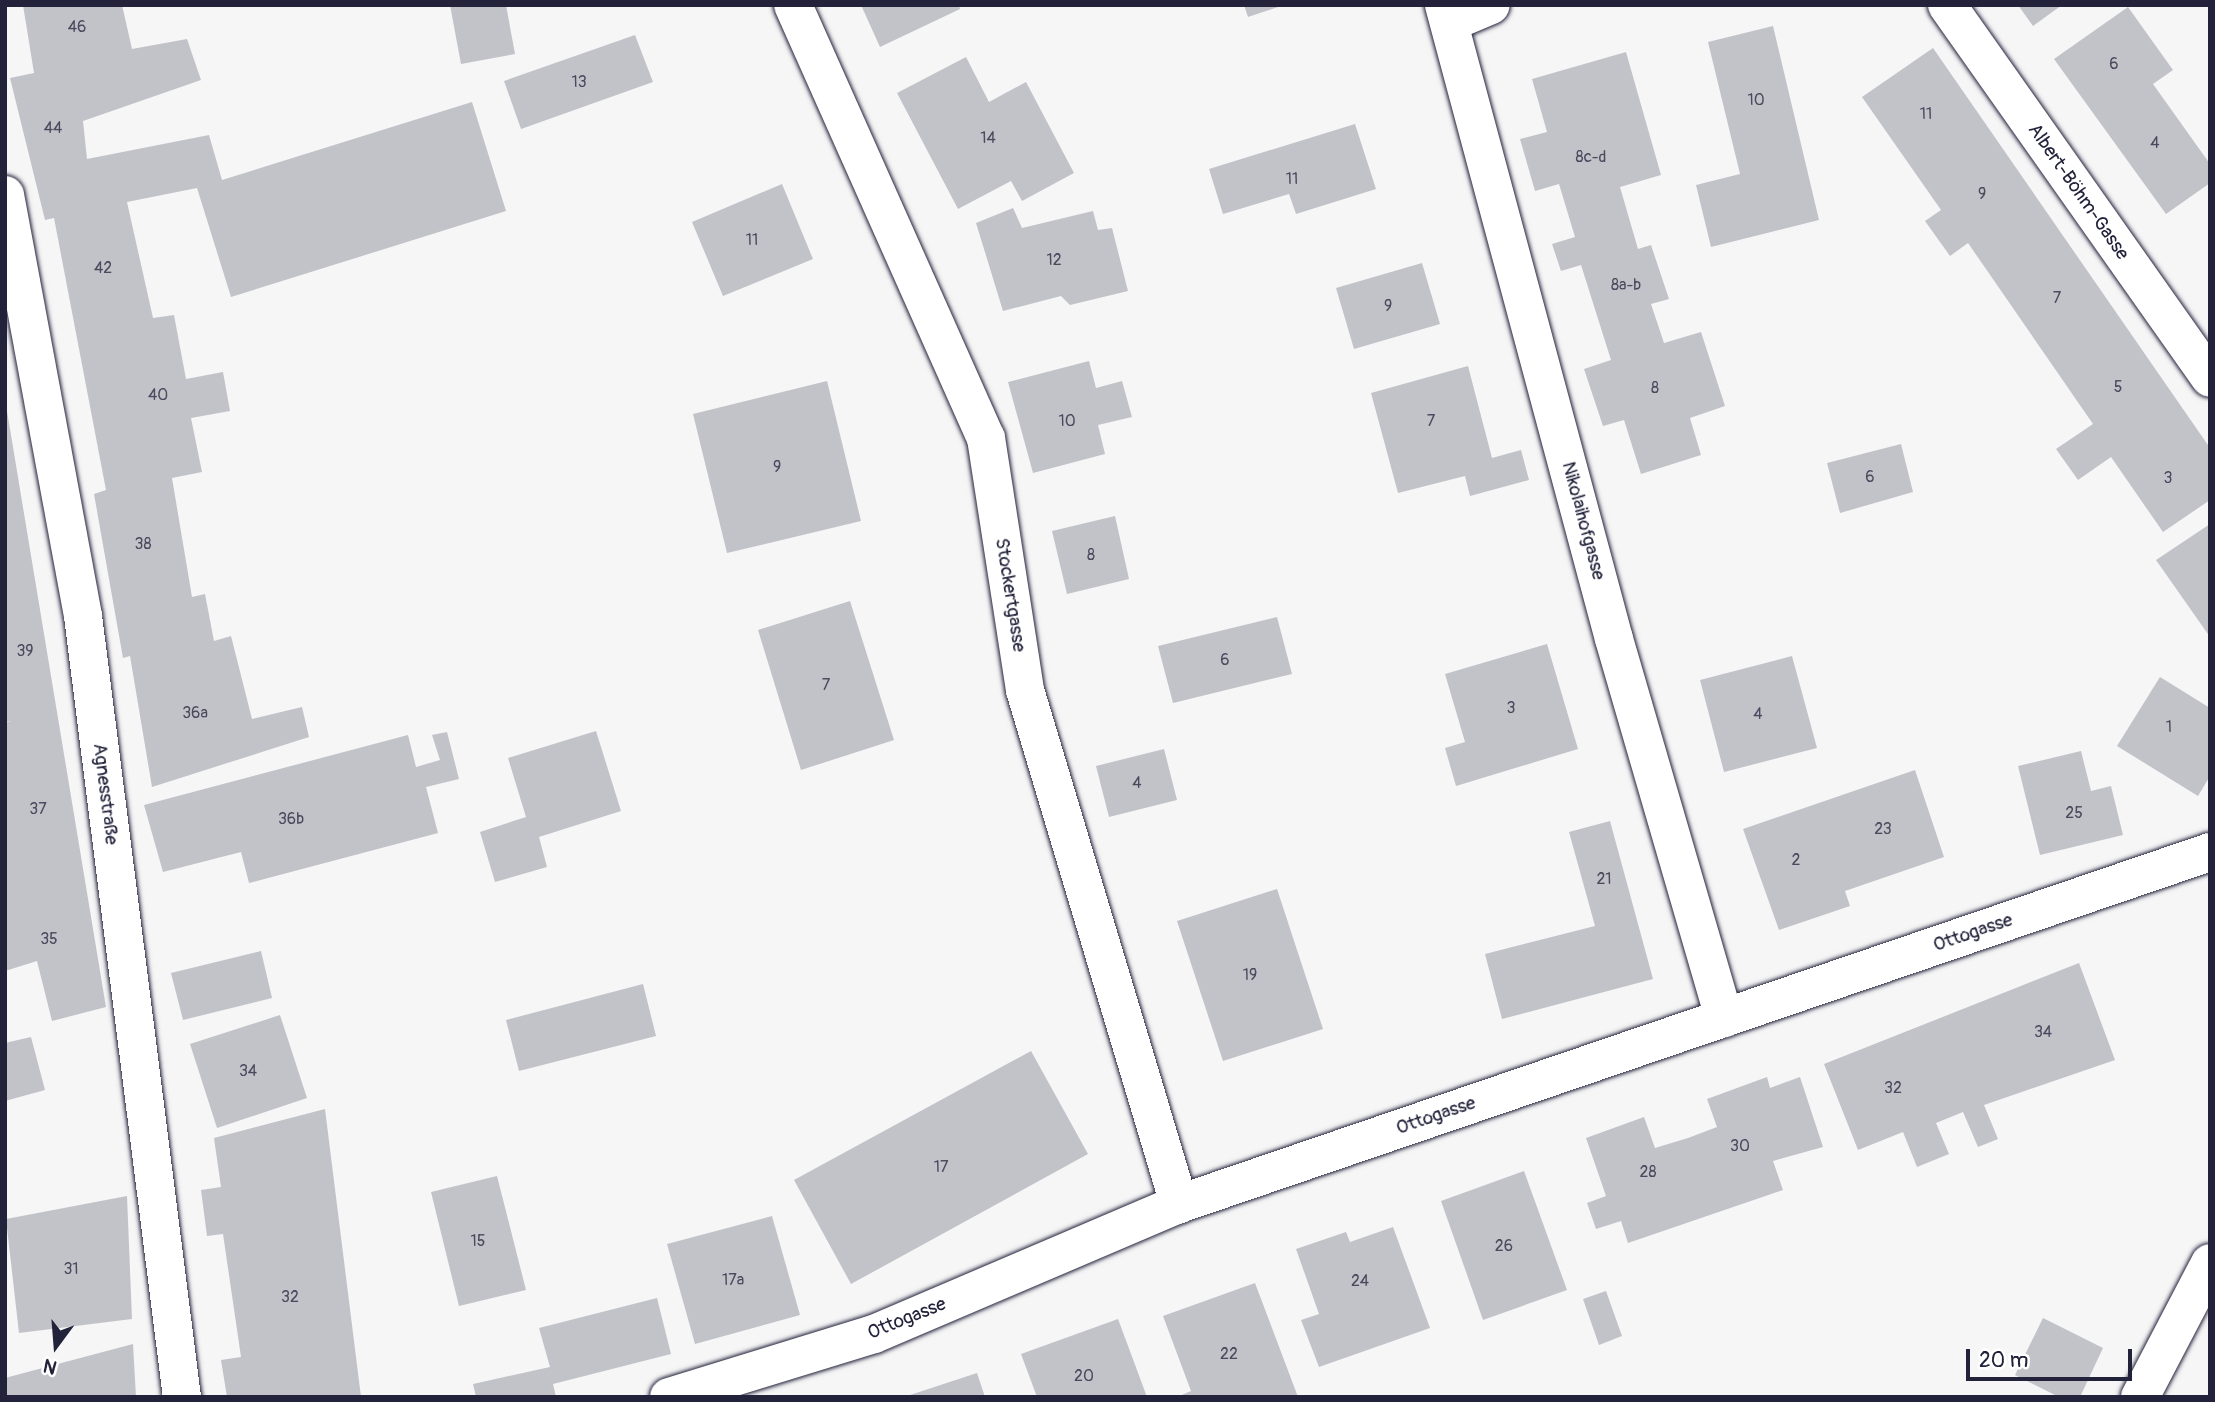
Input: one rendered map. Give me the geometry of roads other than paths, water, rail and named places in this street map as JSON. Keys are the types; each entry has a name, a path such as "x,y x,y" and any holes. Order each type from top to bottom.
{"street":[{"name":"Stockertgasse","path":"793,5 986,438 1025,690 1179,1204"},
{"name":"Nikolaihofgasse","path":"1491,5 1447,14 1614,639 1724,1018"},
{"name":"Albert-Böhm-Gasse","path":"1947,5 2210,378"},
{"name":"Agnesstraße","path":"5,195 83,616 182,1397"},
{"name":"Ottogasse","path":"669,1397 874,1334 1179,1204 2210,852"},
{"path":"2140,1397 2210,1263"}]}
